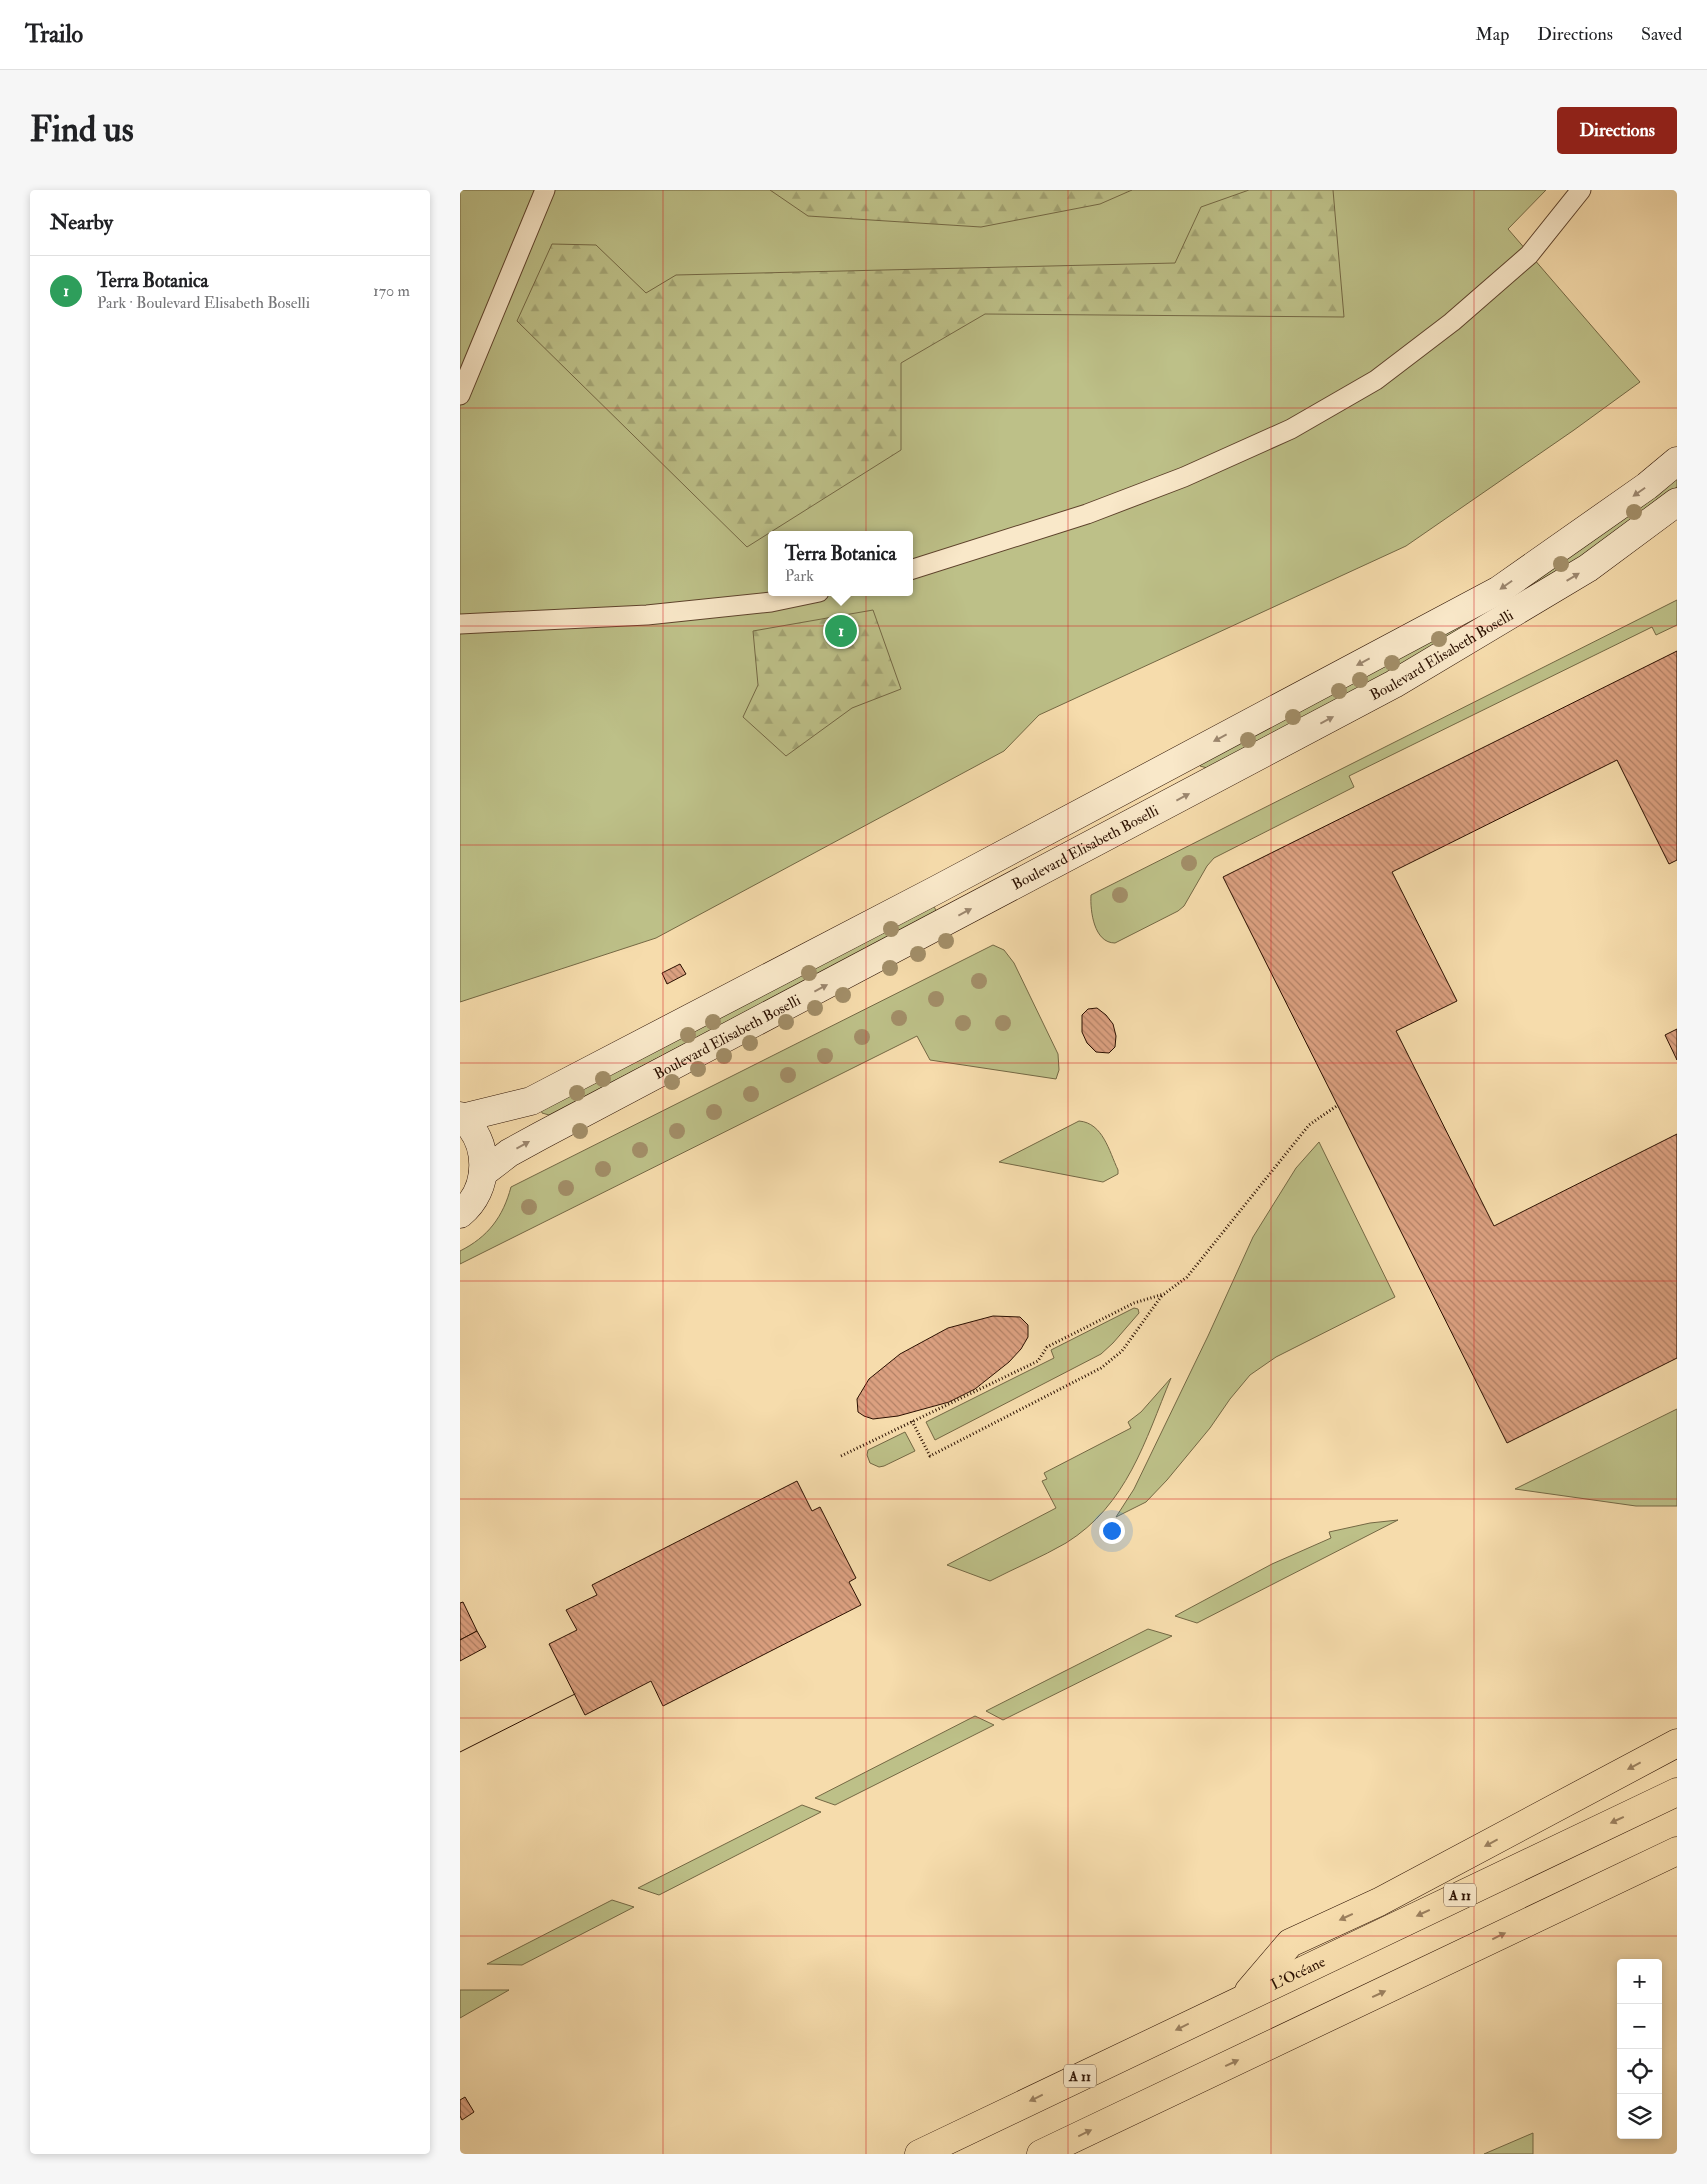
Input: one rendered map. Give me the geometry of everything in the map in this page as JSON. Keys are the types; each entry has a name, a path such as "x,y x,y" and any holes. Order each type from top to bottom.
{"highway":[{"path":"1242,1999 1290,1944 1397,1892 1677,1743"},
{"name":"L’Océane","path":"918,2154 1677,1792"},
{"path":"1041,2154 1677,1852"}],"street":[{"path":"460,1214 476,1195 483,1173 483,1153 478,1140 461,1117 531,1101 938,889 1499,590 1647,486 1677,461"},
{"name":"Boulevard Elisabeth Boselli","path":"483,1173 510,1153 540,1136 1394,684 1588,568 1677,502"}],"lane":[{"path":"460,395 544,190"},
{"path":"913,569 1096,510 1184,477 1292,428 1376,380 1452,322 1529,255 1581,190"},
{"path":"460,624 647,614 771,602 800,596"}],"path":[{"path":"912,1421 930,1456 1101,1368 1122,1351 1164,1294 1187,1277 1309,1125 1338,1104"},
{"path":"841,1456 1038,1361 1047,1347 1134,1303 1164,1294"}],"green space":[{"path":"460,190 1546,190 1508,229 1640,382 1406,546 1039,715 1004,751 656,938 460,1002"},
{"path":"770,190 1132,190 1100,204 981,227 808,216"},
{"path":"1249,190 1333,190 1344,317 985,314 901,363 901,450 772,531 768,531 768,534 747,547 517,321 552,244 596,245 646,293 676,275 1175,263 1201,207"},
{"path":"1677,471 1677,487 1602,545 1428,652 1207,768 1200,766 1199,761"},
{"path":"1677,600 1677,625 1656,635 1652,627 1349,776 1354,787 1214,858 1207,866 1184,906 1178,911 1115,943 1108,942 1098,932 1091,909 1091,895"},
{"path":"873,610 901,689 852,708 786,756 743,717 758,685 753,631"},
{"path":"932,904 936,910 934,913 549,1115 542,1113 541,1109"},
{"path":"993,945 1004,950 1014,963 1058,1054 1059,1070 1056,1079 930,1060 917,1036 460,1264 460,1251 479,1239 493,1225 504,1208 511,1187"},
{"path":"1079,1121 1087,1123 1100,1132 1118,1170 1118,1174 1103,1182 999,1162"},
{"path":"1319,1142 1395,1297 1276,1357 1250,1375 1167,1480 1146,1502 1116,1517 1134,1489 1208,1336 1253,1237 1296,1168"},
{"path":"1134,1308 1138,1309 1139,1313 1101,1354 935,1440 926,1422 1054,1358 1051,1350"},
{"path":"1171,1378 1132,1470 1119,1491 1087,1528 1057,1548 990,1581 947,1565 1056,1508 1042,1481 1047,1479 1044,1473 1131,1428 1128,1422 1141,1412"},
{"path":"1677,1409 1677,1506 1636,1506 1515,1489"},
{"path":"905,1432 915,1451 884,1466 879,1467 870,1463 867,1455 868,1450"},
{"path":"1398,1520 1197,1623 1175,1616 1272,1564 1331,1538 1329,1532 1370,1523"},
{"path":"1148,1629 1172,1636 1003,1720 986,1711"},
{"path":"975,1716 994,1725 835,1805 815,1798"},
{"path":"802,1805 821,1812 659,1895 638,1888"},
{"path":"612,1900 634,1907 522,1965 487,1964"},
{"path":"460,1990 509,1990 460,2018"},
{"path":"1533,2133 1533,2154 1484,2154"}],"building":[{"path":"1677,651 1677,860 1669,864 1617,760 1392,872 1457,1001 1396,1031 1494,1226 1677,1134 1677,1358 1507,1443 1223,877"},
{"path":"680,964 686,974 667,984 662,973"},
{"path":"1097,1008 1113,1024 1116,1036 1115,1047 1109,1053 1096,1052 1087,1043 1082,1032 1082,1015 1088,1009"},
{"path":"1677,1029 1677,1060 1665,1035"},
{"path":"993,1316 1020,1317 1028,1325 1028,1337 1021,1349 1009,1362 975,1389 949,1402 898,1416 873,1419 858,1412 857,1399 869,1379 900,1354 948,1328"},
{"path":"797,1481 812,1511 820,1507 856,1578 849,1582 861,1605 663,1706 651,1681 585,1715 549,1644 577,1630 566,1610 597,1595 592,1585"},
{"path":"463,1602 477,1631 460,1640 460,1603"},
{"path":"477,1631 486,1647 460,1661 460,1640"},
{"path":"465,2097 474,2112 462,2120 460,2116 460,2100"}],"tram line":[{"path":"460,1752 575,1694"}],"place":[{"name":"Terra Botanica","path":"841,631"}]}
